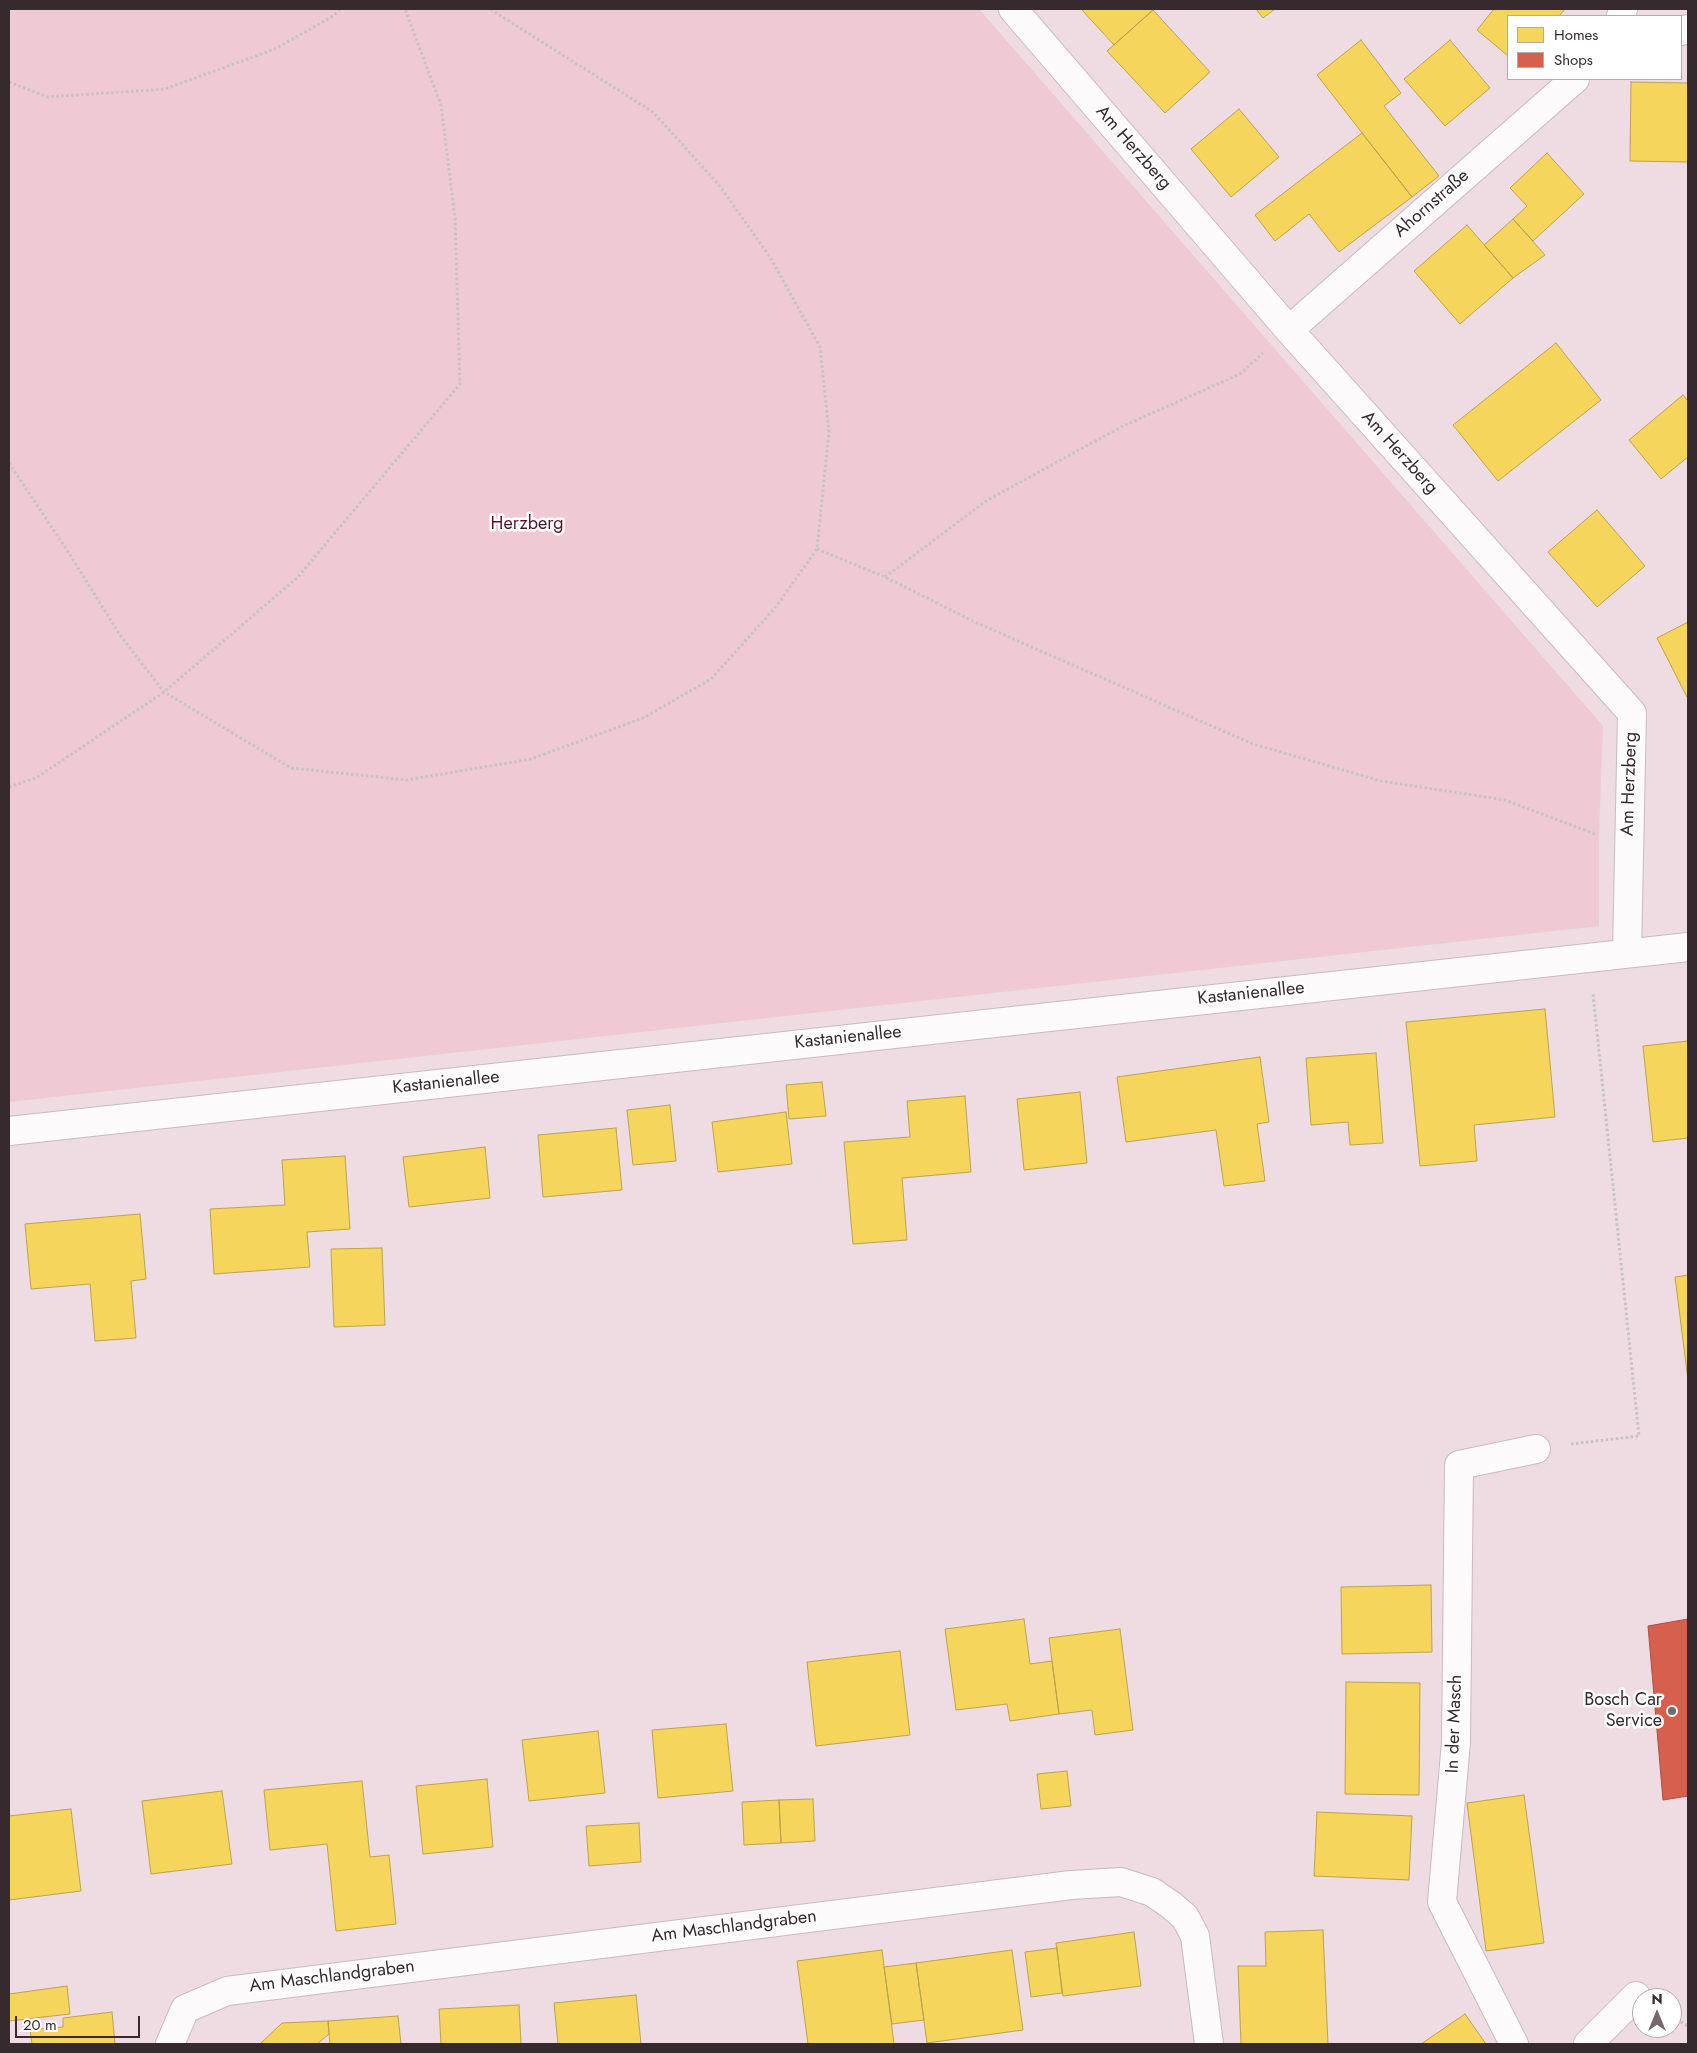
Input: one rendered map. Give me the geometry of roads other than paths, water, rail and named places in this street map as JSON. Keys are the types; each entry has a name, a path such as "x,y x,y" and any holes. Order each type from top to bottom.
{"street":[{"name":"Am Herzberg","path":"1013,9 1289,330 1632,713 1627,952"},
{"name":"Ahornstraße","path":"1289,330 1574,80"},
{"name":"Kastanienallee","path":"9,1131 1589,956 1688,947"},
{"name":"In der Masch","path":"1514,2044 1442,1902 1456,1742 1460,1465 1536,1449"},
{"name":"Am Maschlandgraben","path":"170,2044 185,2010 227,1991 1071,1885 1122,1882 1152,1892 1185,1917 1195,1936 1209,2044"},
{"path":"1588,2044 1632,2000"}],"place":[{"name":"Bosch Car Service","path":"1672,1711"}],"park label":[{"name":"Herzberg","path":"527,525"}]}
